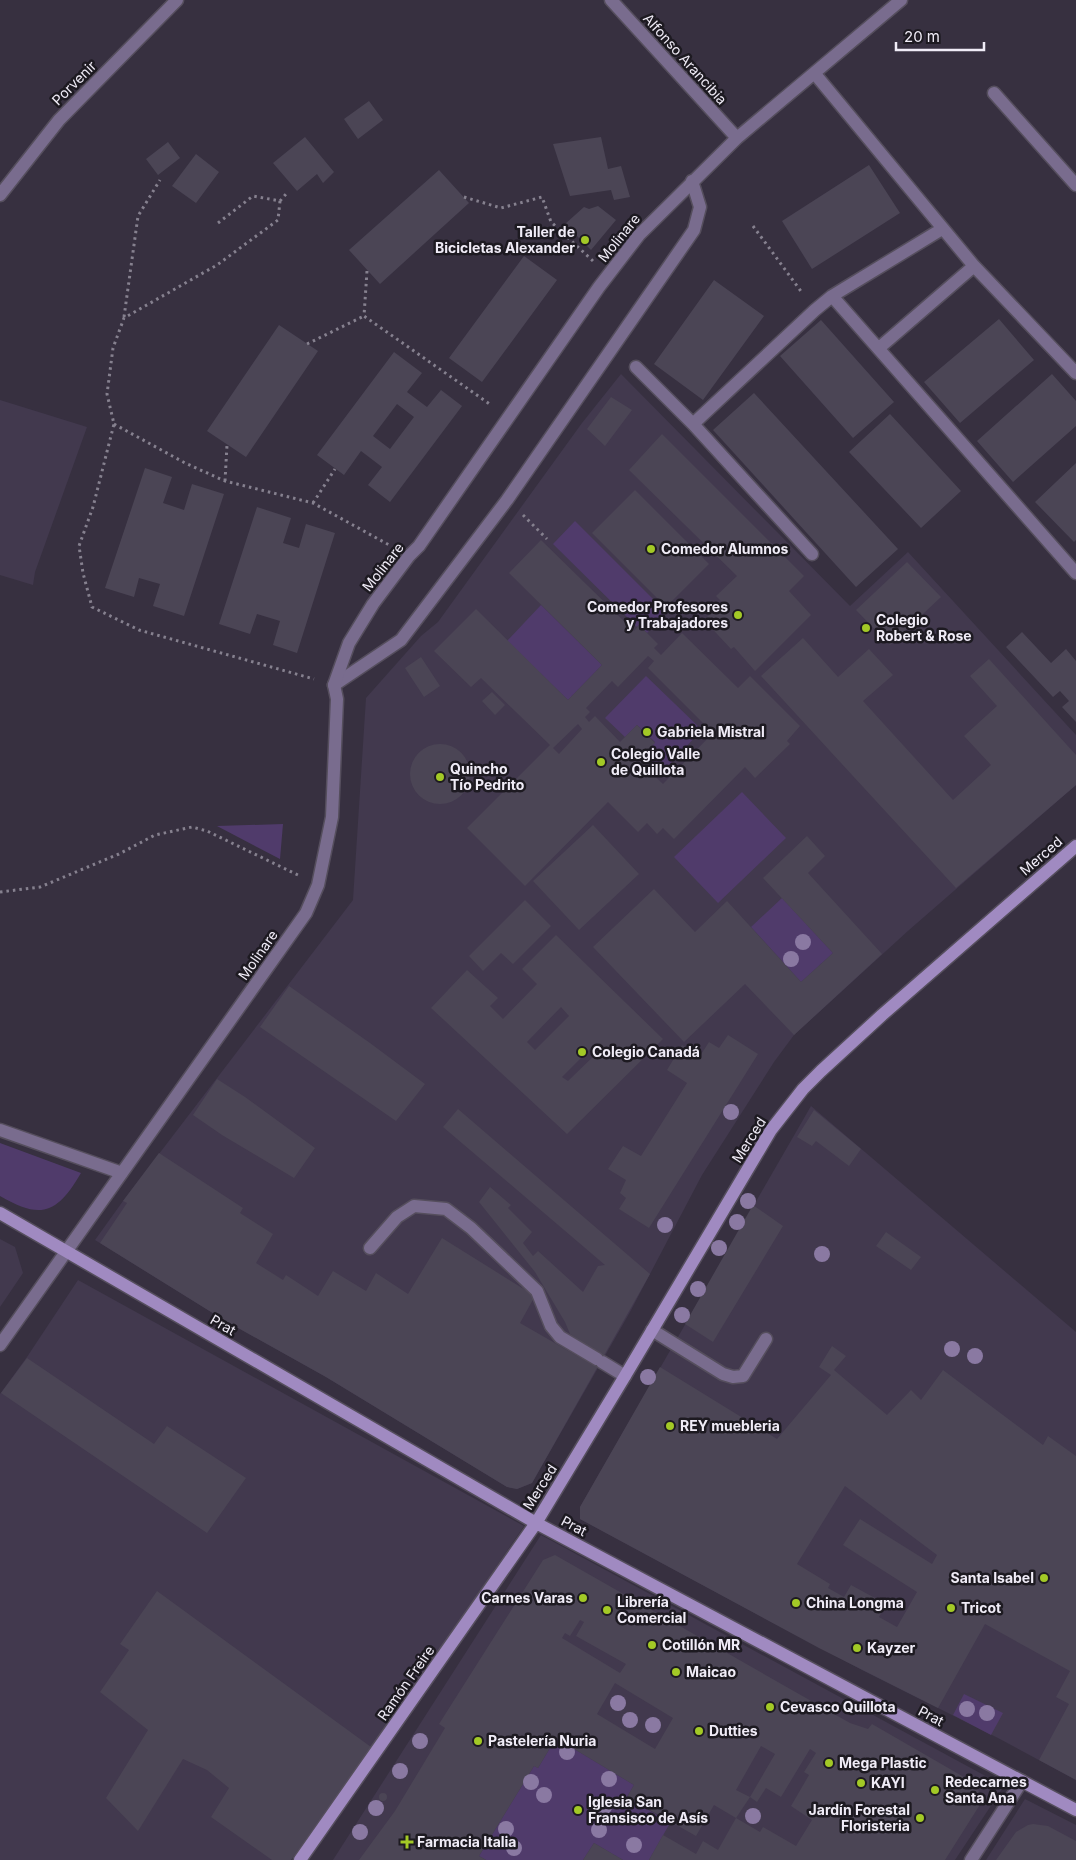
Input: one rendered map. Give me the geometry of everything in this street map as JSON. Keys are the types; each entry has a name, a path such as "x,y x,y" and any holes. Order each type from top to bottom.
{"main road":[{"name":"Merced","path":"536,1523 771,1130 803,1089 882,1015 1076,846"},
{"name":"Prat","path":"0,1213 536,1523 1076,1810"},
{"name":"Ramón Freire","path":"300,1860 536,1523"}],"street":[{"name":"Porvenir","path":"0,195 59,120 177,0"},
{"name":"Alfonso Arancibia","path":"611,0 737,138"},
{"name":"Molinare","path":"0,1345 306,912 318,885 332,817 337,699 334,685 349,643 373,604 409,556 419,546 608,275 639,235 737,138 901,0"},
{"path":"815,74 974,266 1076,373"},
{"path":"994,93 1076,185"},
{"path":"334,685 401,640 507,500 694,230 700,207 692,181"},
{"path":"693,424 832,296 942,229"},
{"path":"879,348 974,266"},
{"path":"832,296 1076,573"},
{"path":"636,367 693,424 812,554"},
{"path":"0,1130 122,1173"},
{"path":"370,1248 397,1217 414,1206 446,1209 472,1228 537,1291 551,1326 560,1337 625,1376"},
{"path":"652,1330 723,1374 733,1377 743,1376 766,1338"},
{"path":"971,1860 1022,1781"}],"path":[{"path":"160,180 138,216 124,318 113,348 107,394 114,424 93,507 79,546 83,573 92,607 139,630 334,685"},
{"path":"124,318 217,265 278,220 280,202 286,194"},
{"path":"218,223 253,196 280,202"},
{"path":"464,197 501,208 542,197 551,222 608,275"},
{"path":"753,226 815,310"},
{"path":"364,316 367,271"},
{"path":"307,344 364,316"},
{"path":"364,316 510,418"},
{"path":"114,424 185,463 225,481 313,502 409,556"},
{"path":"225,481 227,445"},
{"path":"313,502 335,469"},
{"path":"519,511 547,539"},
{"path":"0,892 40,887 119,854 155,835 192,826 207,831 318,885"}],"shaded area":[{"path":"621,374 850,606 908,552 1076,735 1076,785 909,930 794,1035 774,1062 702,1175 630,1312 532,1483 517,1489 507,1487 326,1377 224,1320 95,1240 353,900 366,698 421,636 438,622 582,423"},
{"path":"0,400 87,427 35,572 33,585 0,575"},
{"path":"575,521 666,612 647,633 639,625 637,627 553,544"},
{"path":"541,605 602,665 568,700 507,641"},
{"path":"646,676 702,730 661,773 643,755 655,742 637,725 625,737 605,718"},
{"path":"742,792 786,838 718,903 674,857"},
{"path":"283,824 280,859 217,826"},
{"path":"782,898 833,953 801,982 751,927"},
{"path":"811,1106 1076,1332 1076,1780 998,1738 862,1670 580,1519 580,1507"},
{"path":"0,1143 81,1173 72,1187 56,1205 47,1209 37,1210 14,1204 0,1196"},
{"path":"0,1239 15,1247 23,1273 0,1307"},
{"path":"78,1280 524,1526 390,1723 291,1860 0,1860 0,1394"},
{"path":"541,1535 1004,1786 955,1860 333,1860"},
{"path":"964,1694 1003,1713 991,1735 953,1715"},
{"name":"Iglesia San Fransisco de Asís","path":"556,1738 634,1785 627,1797 670,1823 649,1860 623,1860 594,1843 583,1860 486,1860 479,1856 534,1766 538,1768"},
{"path":"1025,1799 1076,1825 1076,1860 986,1860"}],"building":[{"path":"369,101 383,120 358,139 344,119"},
{"path":"305,137 334,172 323,183 317,174 297,191 273,163"},
{"path":"601,137 608,169 621,166 630,197 614,200 611,190 570,196 553,144"},
{"path":"168,142 180,158 158,175 146,159"},
{"path":"196,154 219,172 196,203 172,186"},
{"path":"869,165 900,213 812,269 782,221"},
{"path":"439,170 469,203 380,284 349,250"},
{"path":"598,206 616,220 591,250 565,224 584,207 589,209"},
{"path":"524,256 557,280 482,382 449,358"},
{"path":"714,280 764,316 703,400 654,364"},
{"path":"999,319 1034,360 960,423 924,382"},
{"path":"821,320 894,402 853,438 780,356"},
{"path":"279,325 318,351 246,457 207,431"},
{"path":"394,352 422,373 407,392 427,407 441,390 462,406 390,502 368,485 382,467 361,451 344,475 317,455","holes":["397,404 414,417 390,449 373,436"]},
{"path":"1052,374 1076,401 1076,426 1013,482 977,441"},
{"path":"754,393 898,549 856,587 713,430"},
{"path":"611,397 632,410 605,446 587,429"},
{"path":"890,414 961,491 921,528 849,452"},
{"path":"662,434 804,576 789,591 811,615 755,671 734,647 731,649 704,620 722,602 716,596 737,576 629,470"},
{"path":"1076,463 1076,540 1074,542 1035,502"},
{"path":"145,468 172,477 163,503 184,510 192,484 224,494 184,616 153,606 160,584 139,578 134,597 105,588"},
{"name":"Comedor Alumnos","path":"635,490 709,564 666,607 592,533"},
{"path":"257,507 291,518 283,543 299,548 306,524 335,533 297,653 273,645 280,621 257,614 250,634 219,624"},
{"path":"541,540 634,631 639,625 658,644 654,648 661,655 682,633 738,688 750,676 800,726 787,741 790,744 755,778 745,767 674,839 663,828 657,834 647,823 638,832 608,802 525,886 467,828 550,745 481,678 471,687 434,651 476,609 568,700 602,665 509,573","holes":["648,656 654,661 648,668 713,733 663,784 638,760 655,743 637,725 620,742 595,716 589,722 585,717 590,712 586,708 612,681 618,687","578,724 582,729 559,754 553,748"]},
{"path":"907,562 941,597 890,645 856,610"},
{"path":"1022,632 1051,663 1066,649 1076,661 1076,722 1062,707 1069,701 1060,691 1053,697 1006,647"},
{"path":"803,638 838,677 869,649 893,675 863,701 953,800 991,765 964,736 997,706 970,676 989,659 1076,755 1076,785 956,888 761,676"},
{"path":"421,657 440,686 424,697 405,668"},
{"path":"492,692 505,705 495,715 482,701"},
{"name":"Quincho Tío Pedrito","path":"434,744 446,744 457,749 465,757 470,768 468,786 457,799 446,804 434,804 423,799 415,791 410,780 410,768 415,757 423,749"},
{"path":"593,825 639,874 579,930 533,881"},
{"path":"807,836 825,856 808,873 882,954 794,1035 745,984 684,1042 593,947 654,889 695,932 727,901 801,982 833,953 763,878"},
{"path":"525,900 551,926 513,964 501,953 483,971 469,956"},
{"path":"556,935 663,1039 567,1134 431,1008 467,970 498,998 490,1006 503,1019 537,984 522,969","holes":["561,1007 569,1016 535,1050 527,1042","596,1043 602,1048 568,1081 562,1077"]},
{"path":"289,986 425,1084 396,1121 260,1027"},
{"path":"728,1035 758,1054 649,1228 619,1209 626,1198 620,1193 626,1180 608,1169 623,1146 641,1156 687,1083 667,1070 682,1045 700,1056 709,1042 719,1048"},
{"path":"217,1079 315,1148 294,1178 222,1135 193,1115"},
{"path":"458,1109 650,1274 532,1483 517,1489 507,1487 326,1377 224,1320 100,1243 127,1203 123,1201 159,1153 243,1208 240,1213 273,1234 256,1263 283,1280 286,1275 318,1296 333,1271 366,1291 376,1273 408,1294 442,1238 535,1296 520,1323 593,1365 599,1355 570,1334 565,1322 535,1272 479,1202 490,1187 511,1205 508,1208 532,1232 523,1243 533,1256 538,1251 583,1292 598,1266 605,1265 443,1127"},
{"path":"814,1110 861,1149 849,1166 816,1141 812,1146 797,1137"},
{"path":"753,1205 783,1226 713,1342 685,1324"},
{"path":"886,1232 921,1257 911,1270 876,1246"},
{"path":"832,1346 846,1356 834,1370 887,1415 911,1390 921,1400 943,1370 1043,1445 1048,1436 1076,1456 1076,1780 1039,1760 1069,1704 1056,1697 1070,1671 985,1624 938,1708 819,1648 580,1519 580,1507 660,1367 777,1439 831,1375 819,1367","holes":["845,1486 937,1555 932,1564 860,1519 843,1545 917,1592 897,1627 879,1617 886,1604 851,1585 844,1597 828,1588 830,1584 797,1564"]},
{"path":"27,1358 154,1444 167,1426 246,1478 207,1533 1,1393"},
{"path":"555,1555 850,1723 868,1729 872,1724 976,1784 981,1803 945,1860 649,1860 663,1835 696,1854 703,1841 718,1850 736,1818 714,1805 696,1836 627,1797 634,1785 556,1738 538,1768 534,1766 479,1856 486,1860 359,1860 395,1811 445,1728 439,1724 543,1560","holes":["580,1620 584,1622 576,1636 626,1664 620,1673 562,1638 565,1633 570,1636","615,1683 673,1718 655,1749 597,1714","761,1746 775,1754 750,1797 736,1790","810,1749 816,1753 804,1772 809,1775 791,1806 812,1820 796,1846 763,1827 760,1832 736,1818 750,1797 757,1802 766,1788 781,1797"]},
{"path":"157,1591 371,1747 291,1860 272,1860 211,1817 229,1788 207,1770 183,1759 138,1831 106,1798 148,1730 100,1692 129,1650 120,1644"},
{"path":"383,1793 387,1797 383,1801 379,1797"},
{"path":"1033,1824 1048,1826 1076,1841 1076,1860 996,1860 1016,1832"},
{"path":"594,1843 623,1860 583,1860"}],"place":[{"name":"Taller de Bicicletas Alexander","path":"585,240"},
{"name":"Comedor Alumnos","path":"651,549"},
{"name":"Comedor Profesores y Trabajadores","path":"738,615"},
{"name":"Colegio Robert & Rose","path":"866,628"},
{"name":"Gabriela Mistral","path":"647,732"},
{"name":"Colegio Valle de Quillota","path":"601,762"},
{"name":"Quincho Tío Pedrito","path":"440,777"},
{"name":"Colegio Canadá","path":"582,1052"},
{"name":"REY muebleria","path":"670,1426"},
{"name":"Santa Isabel","path":"1044,1578"},
{"name":"Carnes Varas","path":"583,1598"},
{"name":"China Longma","path":"796,1603"},
{"name":"Tricot","path":"951,1608"},
{"name":"Librería Comercial","path":"607,1610"},
{"name":"Cotillón MR","path":"652,1645"},
{"name":"Kayzer","path":"857,1648"},
{"name":"Maicao","path":"676,1672"},
{"name":"Cevasco Quillota","path":"770,1707"},
{"name":"Dutties","path":"699,1731"},
{"name":"Pastelería Nuria","path":"478,1741"},
{"name":"Mega Plastic","path":"829,1763"},
{"name":"KAYI","path":"861,1783"},
{"name":"Redecarnes Santa Ana","path":"935,1790"},
{"name":"Iglesia San Fransisco de Asís","path":"578,1810"},
{"name":"Jardín Forestal Floristeria","path":"920,1818"},
{"name":"Farmacia Italia","path":"407,1842"}]}
